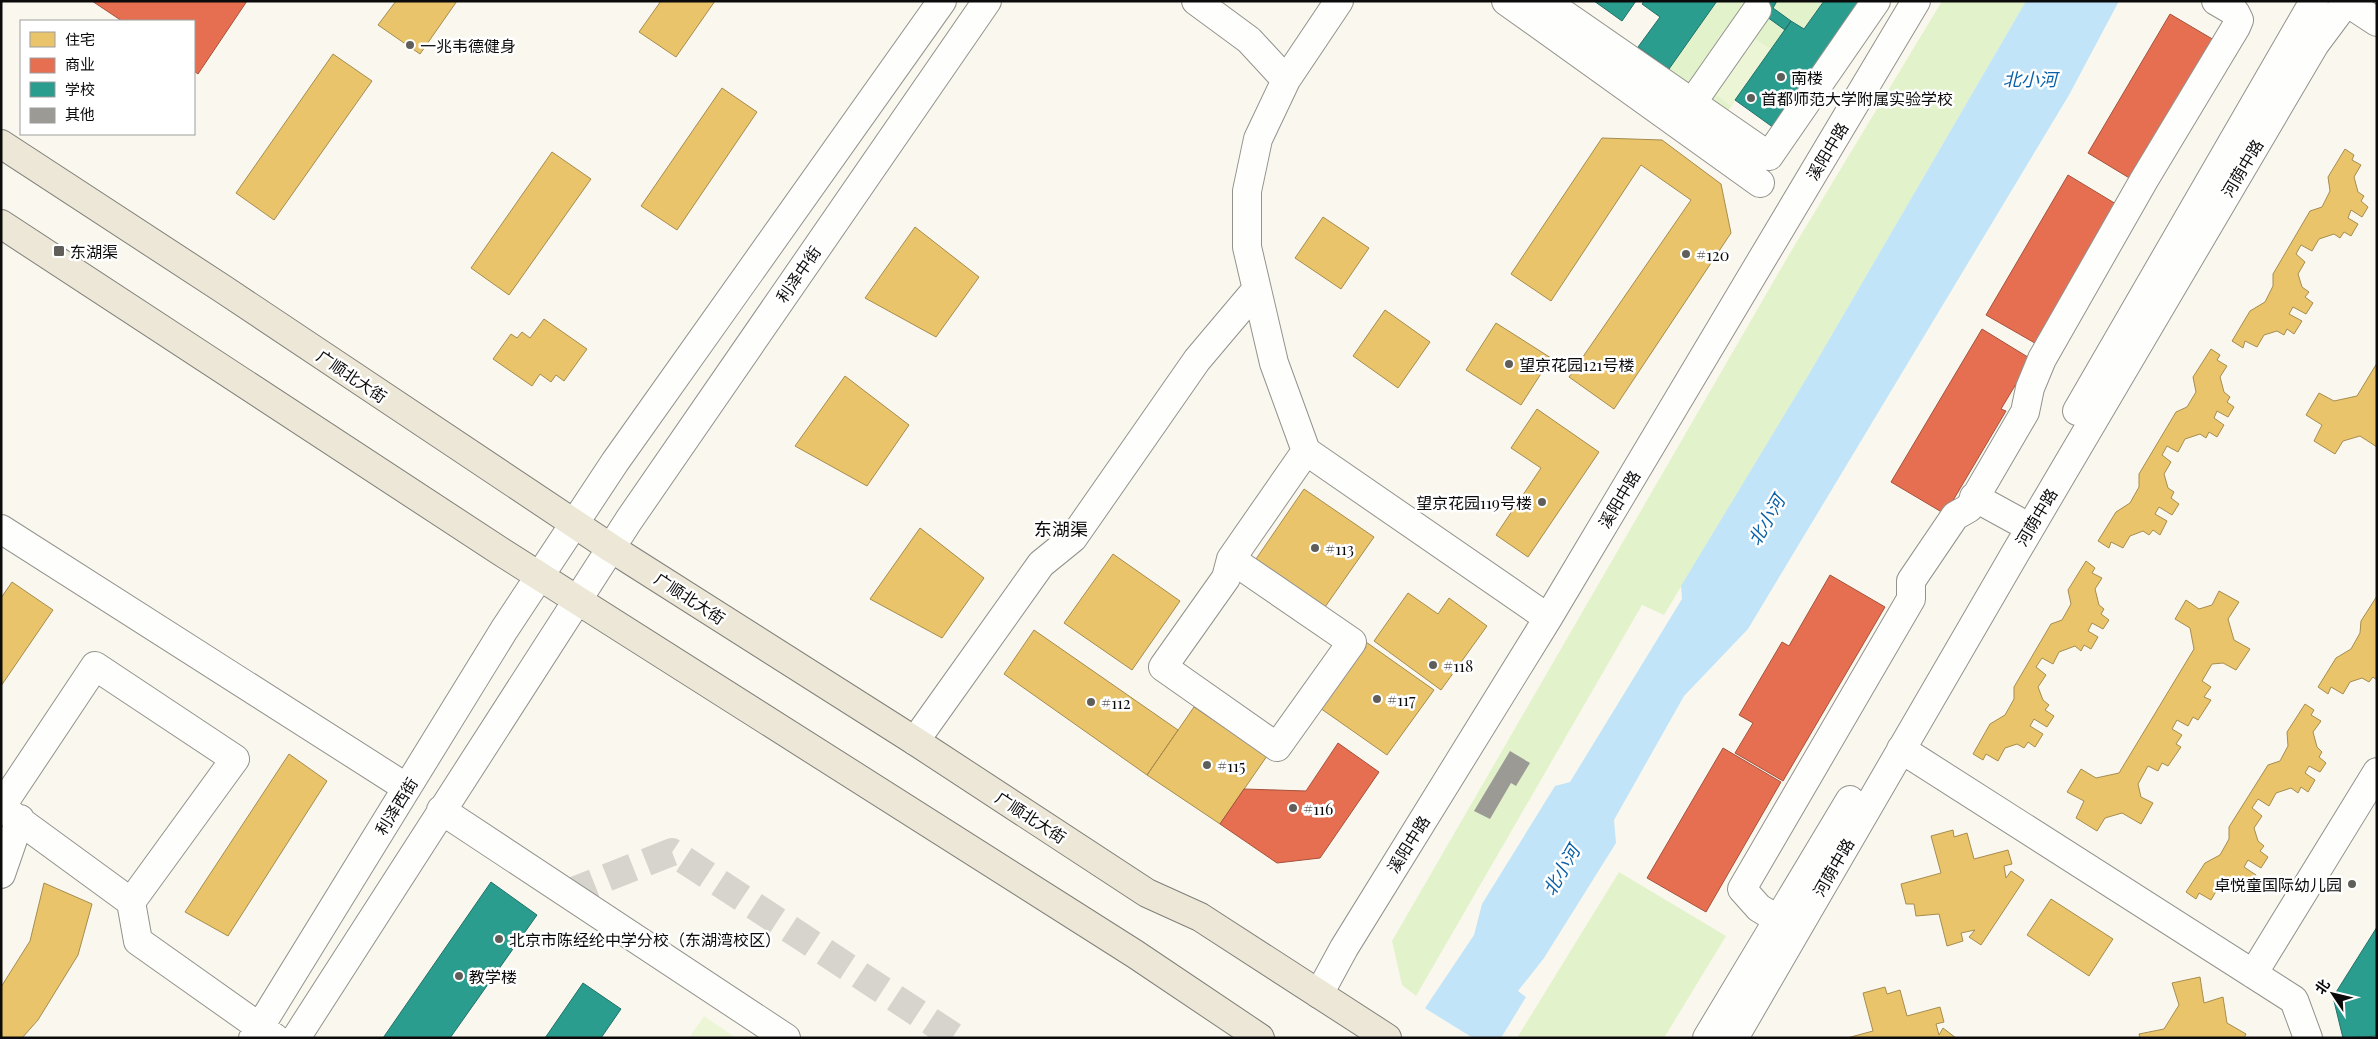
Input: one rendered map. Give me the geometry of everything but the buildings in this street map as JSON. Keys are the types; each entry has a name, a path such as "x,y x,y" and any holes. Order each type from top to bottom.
{"main road":[{"name":"广顺北大街","path":"1,144 223,289 611,548 915,741 1147,893 1200,917 1387,1038"},
{"path":"1,224 540,575 1135,954 1260,1038"}],"street":[{"path":"574,524 758,258 942,1"},
{"name":"利泽中街","path":"578,599 986,1"},
{"path":"1196,1 1249,40 1286,80"},
{"path":"1339,1 1286,80 1258,139 1247,191 1247,247 1274,363 1306,451 1548,618"},
{"path":"1506,1 1760,182"},
{"path":"1545,1 1769,156 1831,57 1876,1"},
{"name":"溪阳中路","path":"1318,994 1344,948 1548,618 1916,1"},
{"path":"1779,920 1759,908 1742,889 1911,599 1912,581 1955,516 1968,508 2025,412 2030,388 2042,358 2144,180 2236,27 2238,20 2235,12 2216,1"},
{"name":"河荫中路","path":"1707,1038 2016,520 2314,1"},
{"path":"2346,2 2377,22"},
{"name":"河荫中路","path":"1734,1038 1901,749 2305,61 2346,2"},
{"path":"1692,103 1757,10"},
{"path":"1831,57 1868,82"},
{"path":"915,741 1041,564 1073,538 1197,360 1256,290"},
{"path":"1231,559 1352,642 1277,747 1163,668 1226,578 1231,559 1306,451"},
{"path":"1974,497 2016,520"},
{"name":"利泽西街","path":"262,1034 406,788 574,524"},
{"path":"1,529 406,788"},
{"path":"296,1038 578,599"},
{"path":"1,874 8,811 95,666 235,759 131,902"},
{"path":"1901,749 2294,1000 2308,1038"},
{"path":"2253,974 2377,772"},
{"path":"441,810 786,1038"},
{"path":"8,811 131,902 138,941 262,1034"}],"green space":[{"path":"1717,1 1745,1 1785,30 1728,111 1669,69"},
{"path":"1777,1 1824,1 1804,29 1773,8"},
{"path":"1942,1 2026,1 1809,374 1664,615 1642,605 1416,996 1402,985 1392,941 1790,253"},
{"path":"1755,39 1771,49 1731,106 1716,95"},
{"path":"1619,872 1726,936 1664,1038 1517,1038"},
{"path":"704,1016 736,1038 689,1038"}],"water":[{"name":"北小河","path":"2026,1 2119,1 2069,95 1748,629 1684,696 1614,820 1616,843 1544,958 1518,991 1526,997 1501,1038 1405,1038 1474,935 1482,904 1555,786 1570,782 1682,599 1681,586 1809,374"}],"pier":[{"path":"1423,1007 1473,1038 1402,1038"}],"tunnel":[{"path":"568,893 672,852 956,1038"}],"place":[{"name":"一兆韦德健身","path":"410,45"},
{"name":"南楼","path":"1781,77"},
{"name":"首都师范大学附属实验学校","path":"1751,98"},
{"name":"东湖渠","path":"59,251"},
{"name":"#120","path":"1686,254"},
{"name":"望京花园121号楼","path":"1509,364"},
{"name":"望京花园119号楼","path":"1542,502"},
{"name":"#113","path":"1315,548"},
{"name":"#118","path":"1433,665"},
{"name":"#117","path":"1377,699"},
{"name":"#112","path":"1091,702"},
{"name":"#115","path":"1207,765"},
{"name":"#116","path":"1293,808"},
{"name":"卓悦童国际幼儿园","path":"2352,884"},
{"name":"北京市陈经纶中学分校（东湖湾校区）","path":"499,939"},
{"name":"教学楼","path":"459,976"}],"district":[{"name":"东湖渠","path":"1061,529"}]}
